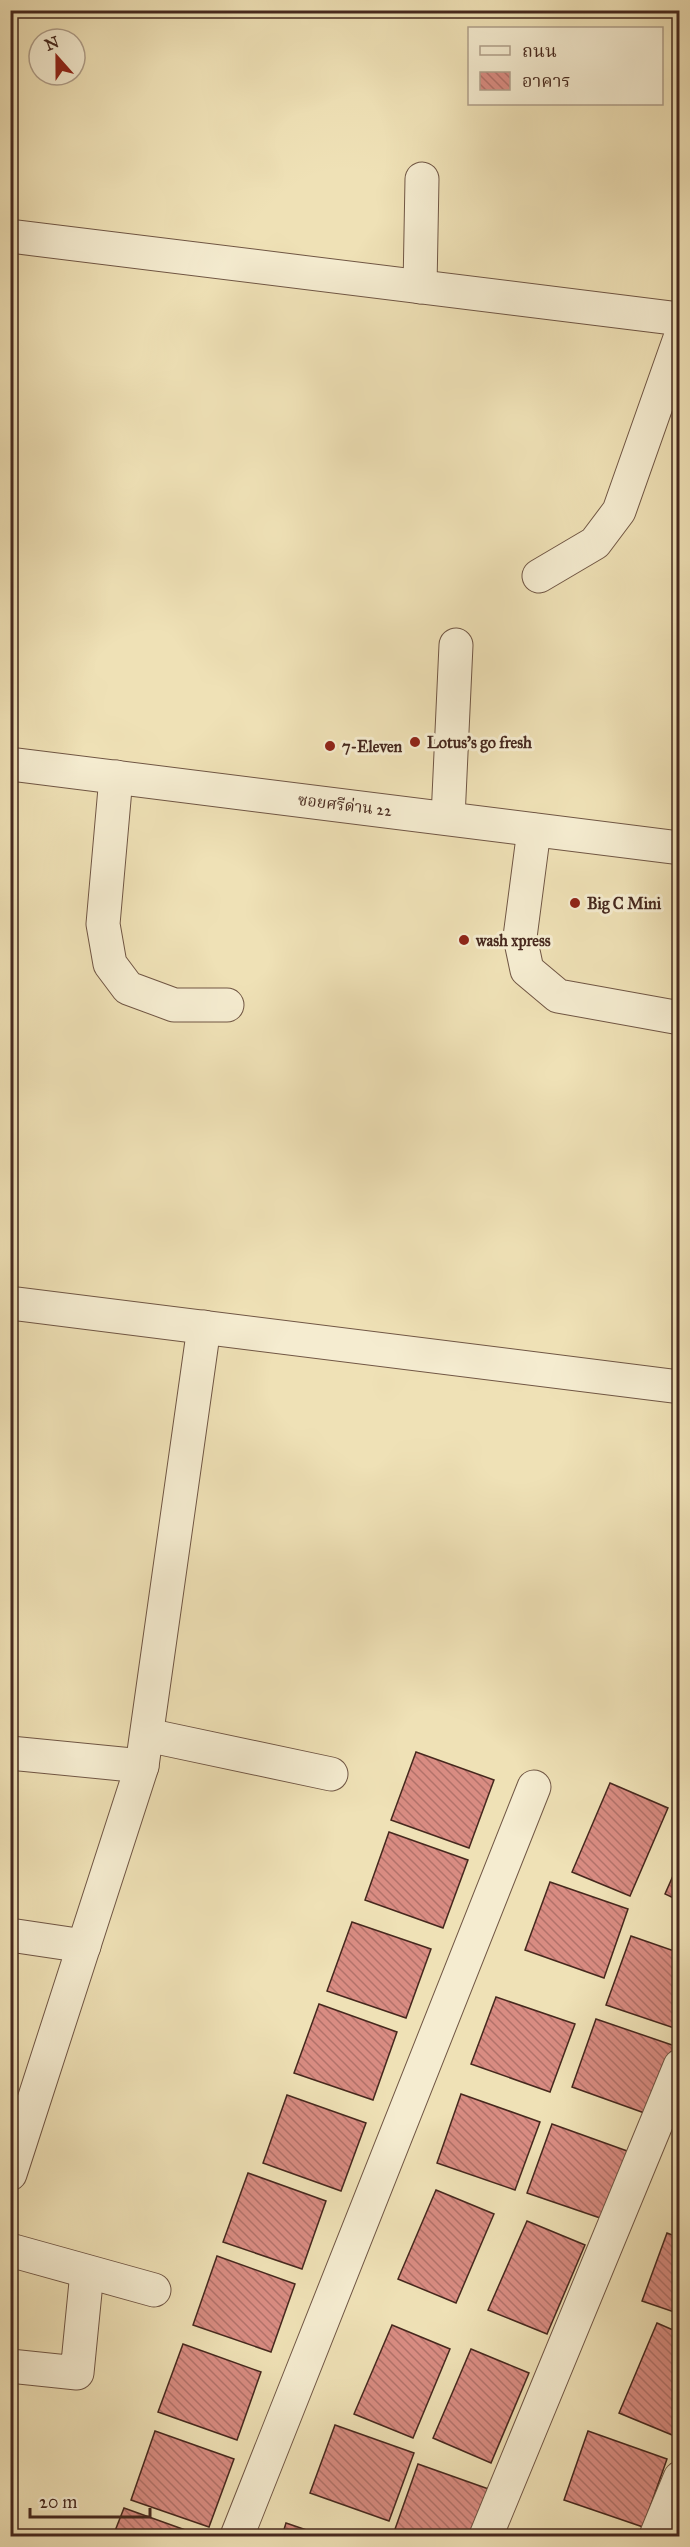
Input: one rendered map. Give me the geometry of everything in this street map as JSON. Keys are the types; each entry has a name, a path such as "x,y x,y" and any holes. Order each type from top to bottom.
{"street":[{"path":"420,287 422,179"},
{"path":"10,236 680,319"},
{"path":"539,576 595,543 619,511 680,338"},
{"path":"448,818 456,645"},
{"name":"ซอยศรีด่าน 22","path":"10,764 680,848"},
{"path":"116,777 103,924 110,964 128,988 174,1005 227,1005"},
{"path":"534,830 520,937 527,970 558,996 680,1018"},
{"path":"10,1303 680,1387"},
{"path":"10,2174 145,1751 204,1327"},
{"path":"10,1754 145,1751 332,1774"},
{"path":"237,2536 534,1787"},
{"path":"10,1935 84,1946"},
{"path":"486,2536 680,2066"},
{"path":"10,2250 154,2290"},
{"path":"10,2366 77,2373 87,2272"},
{"path":"656,2536 680,2478"}],"building":[{"path":"416,1752 494,1780 469,1848 391,1820"},
{"path":"610,1783 668,1808 630,1896 572,1872"},
{"path":"389,1832 468,1860 443,1928 365,1900"},
{"path":"680,1860 680,1901 665,1894"},
{"path":"550,1882 628,1909 604,1978 525,1950"},
{"path":"352,1922 431,1949 406,2018 327,1991"},
{"path":"631,1936 680,1953 680,2030 606,2005"},
{"path":"496,1997 575,2024 550,2092 471,2064"},
{"path":"319,2004 397,2032 373,2100 294,2073"},
{"path":"596,2019 675,2046 650,2115 572,2087"},
{"path":"461,2094 540,2122 515,2190 437,2163"},
{"path":"287,2095 366,2123 341,2191 263,2163"},
{"path":"552,2124 630,2152 606,2220 527,2193"},
{"path":"248,2173 326,2201 302,2269 223,2242"},
{"path":"436,2190 494,2214 456,2303 398,2279"},
{"path":"527,2221 585,2245 547,2334 488,2310"},
{"path":"667,2233 680,2238 680,2314 642,2301"},
{"path":"217,2256 295,2284 271,2352 193,2325"},
{"path":"657,2323 680,2333 680,2433 677,2437 619,2413"},
{"path":"392,2325 450,2349 413,2438 354,2414"},
{"path":"183,2344 261,2372 237,2440 158,2412"},
{"path":"471,2349 529,2373 491,2463 433,2438"},
{"path":"335,2425 414,2453 389,2521 310,2493"},
{"path":"155,2431 234,2459 209,2527 131,2500"},
{"path":"588,2431 667,2459 643,2527 564,2500"},
{"path":"418,2464 497,2492 480,2536 406,2536 394,2532"},
{"path":"124,2508 202,2536 113,2536"},
{"path":"286,2523 324,2536 282,2536"}],"place":[{"name":"Lotus's go fresh","path":"415,742"},
{"name":"7-Eleven","path":"330,746"},
{"name":"Big C Mini","path":"575,903"},
{"name":"wash xpress","path":"464,940"}]}
